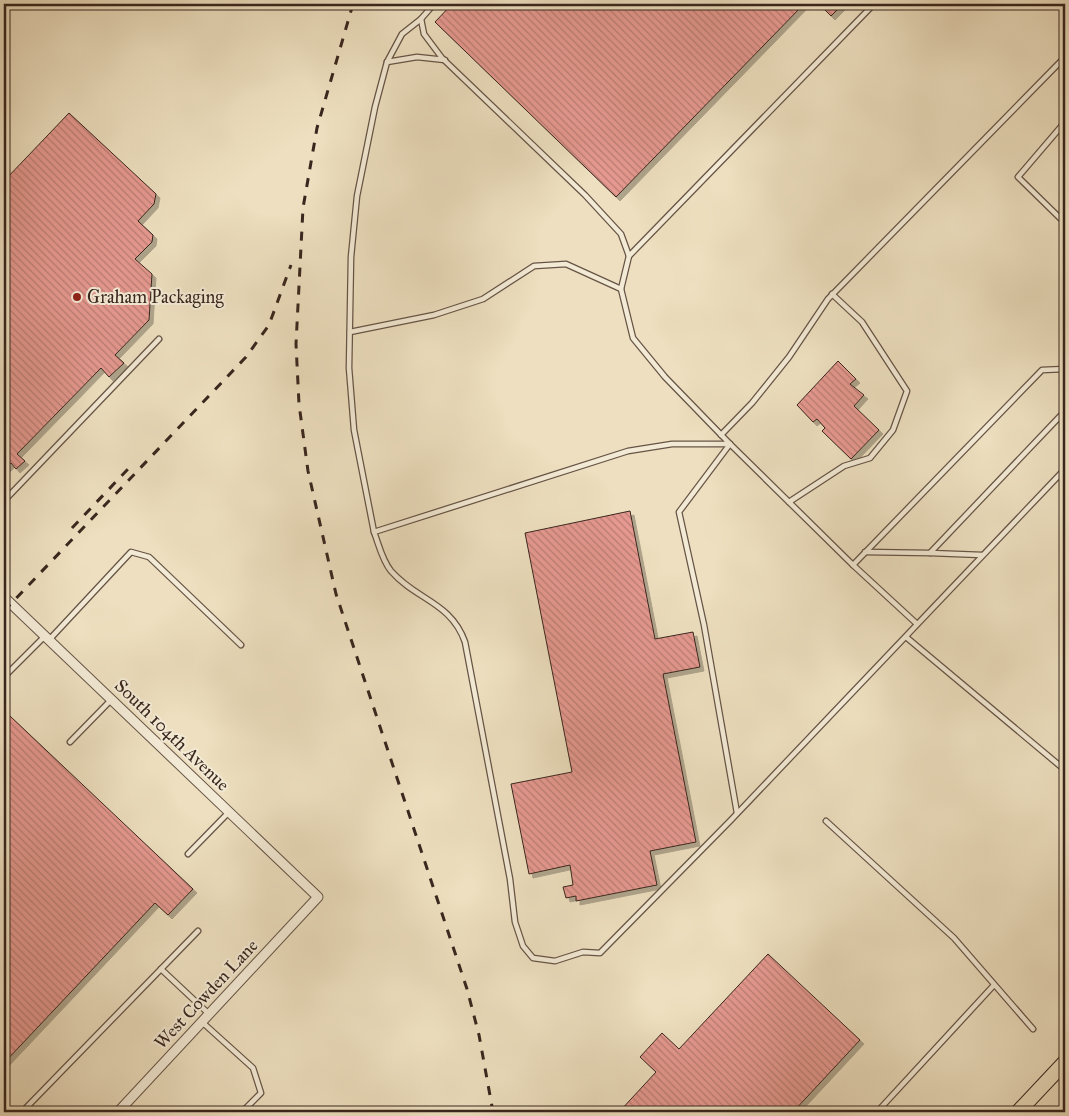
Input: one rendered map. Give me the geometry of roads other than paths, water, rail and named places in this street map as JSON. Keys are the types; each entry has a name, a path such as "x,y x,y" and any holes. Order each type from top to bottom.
{"main road":[{"path":"1018,1112 1065,1062"}],"street":[{"name":"South 104th Avenue","path":"4,597 318,897"},
{"name":"West Cowden Lane","path":"118,1112 318,897"}],"lane":[{"path":"434,4 421,19 402,34 387,62 357,196 351,258 349,368 354,430 374,532 386,563 392,572 441,607 461,631 467,652 510,879 515,922 523,946 534,958 555,961 583,952 600,953 737,813 1065,469"},
{"path":"874,4 629,256 621,289 633,338 665,377 853,565 917,624"},
{"path":"421,19 424,34 445,60 585,195 620,234 629,256"},
{"path":"387,62 417,57 445,60"},
{"path":"721,435 752,403 832,294 1065,57"},
{"path":"1065,122 1018,176 1065,223"},
{"path":"350,332 434,315 483,299 534,266 566,264 621,289"},
{"path":"789,502 844,466 870,458 893,430 907,391 862,322 832,294"},
{"path":"4,501 159,339"},
{"path":"853,565 1042,370 1065,369"},
{"path":"930,553 1065,411"},
{"path":"374,532 628,451 672,444 730,444"},
{"path":"730,444 679,512 704,625 737,813"},
{"path":"4,677 47,638 131,552 149,556 241,645"},
{"path":"865,552 982,556"},
{"path":"906,637 1065,770"},
{"path":"70,742 112,700"},
{"path":"188,854 229,812"},
{"path":"826,821 954,938 1033,1029"},
{"path":"22,1112 198,931"},
{"path":"161,969 209,1014"},
{"path":"877,1112 994,985"},
{"path":"202,1022 253,1068 261,1093 242,1112"}],"railway":[{"path":"353,4 317,128 303,208 296,344 299,404 308,471 336,594 467,989 479,1035 493,1112"},
{"path":"4,611 246,357 269,325 291,265"},
{"path":"72,528 129,468"}],"place":[{"name":"Graham Packaging","path":"77,297"}]}
